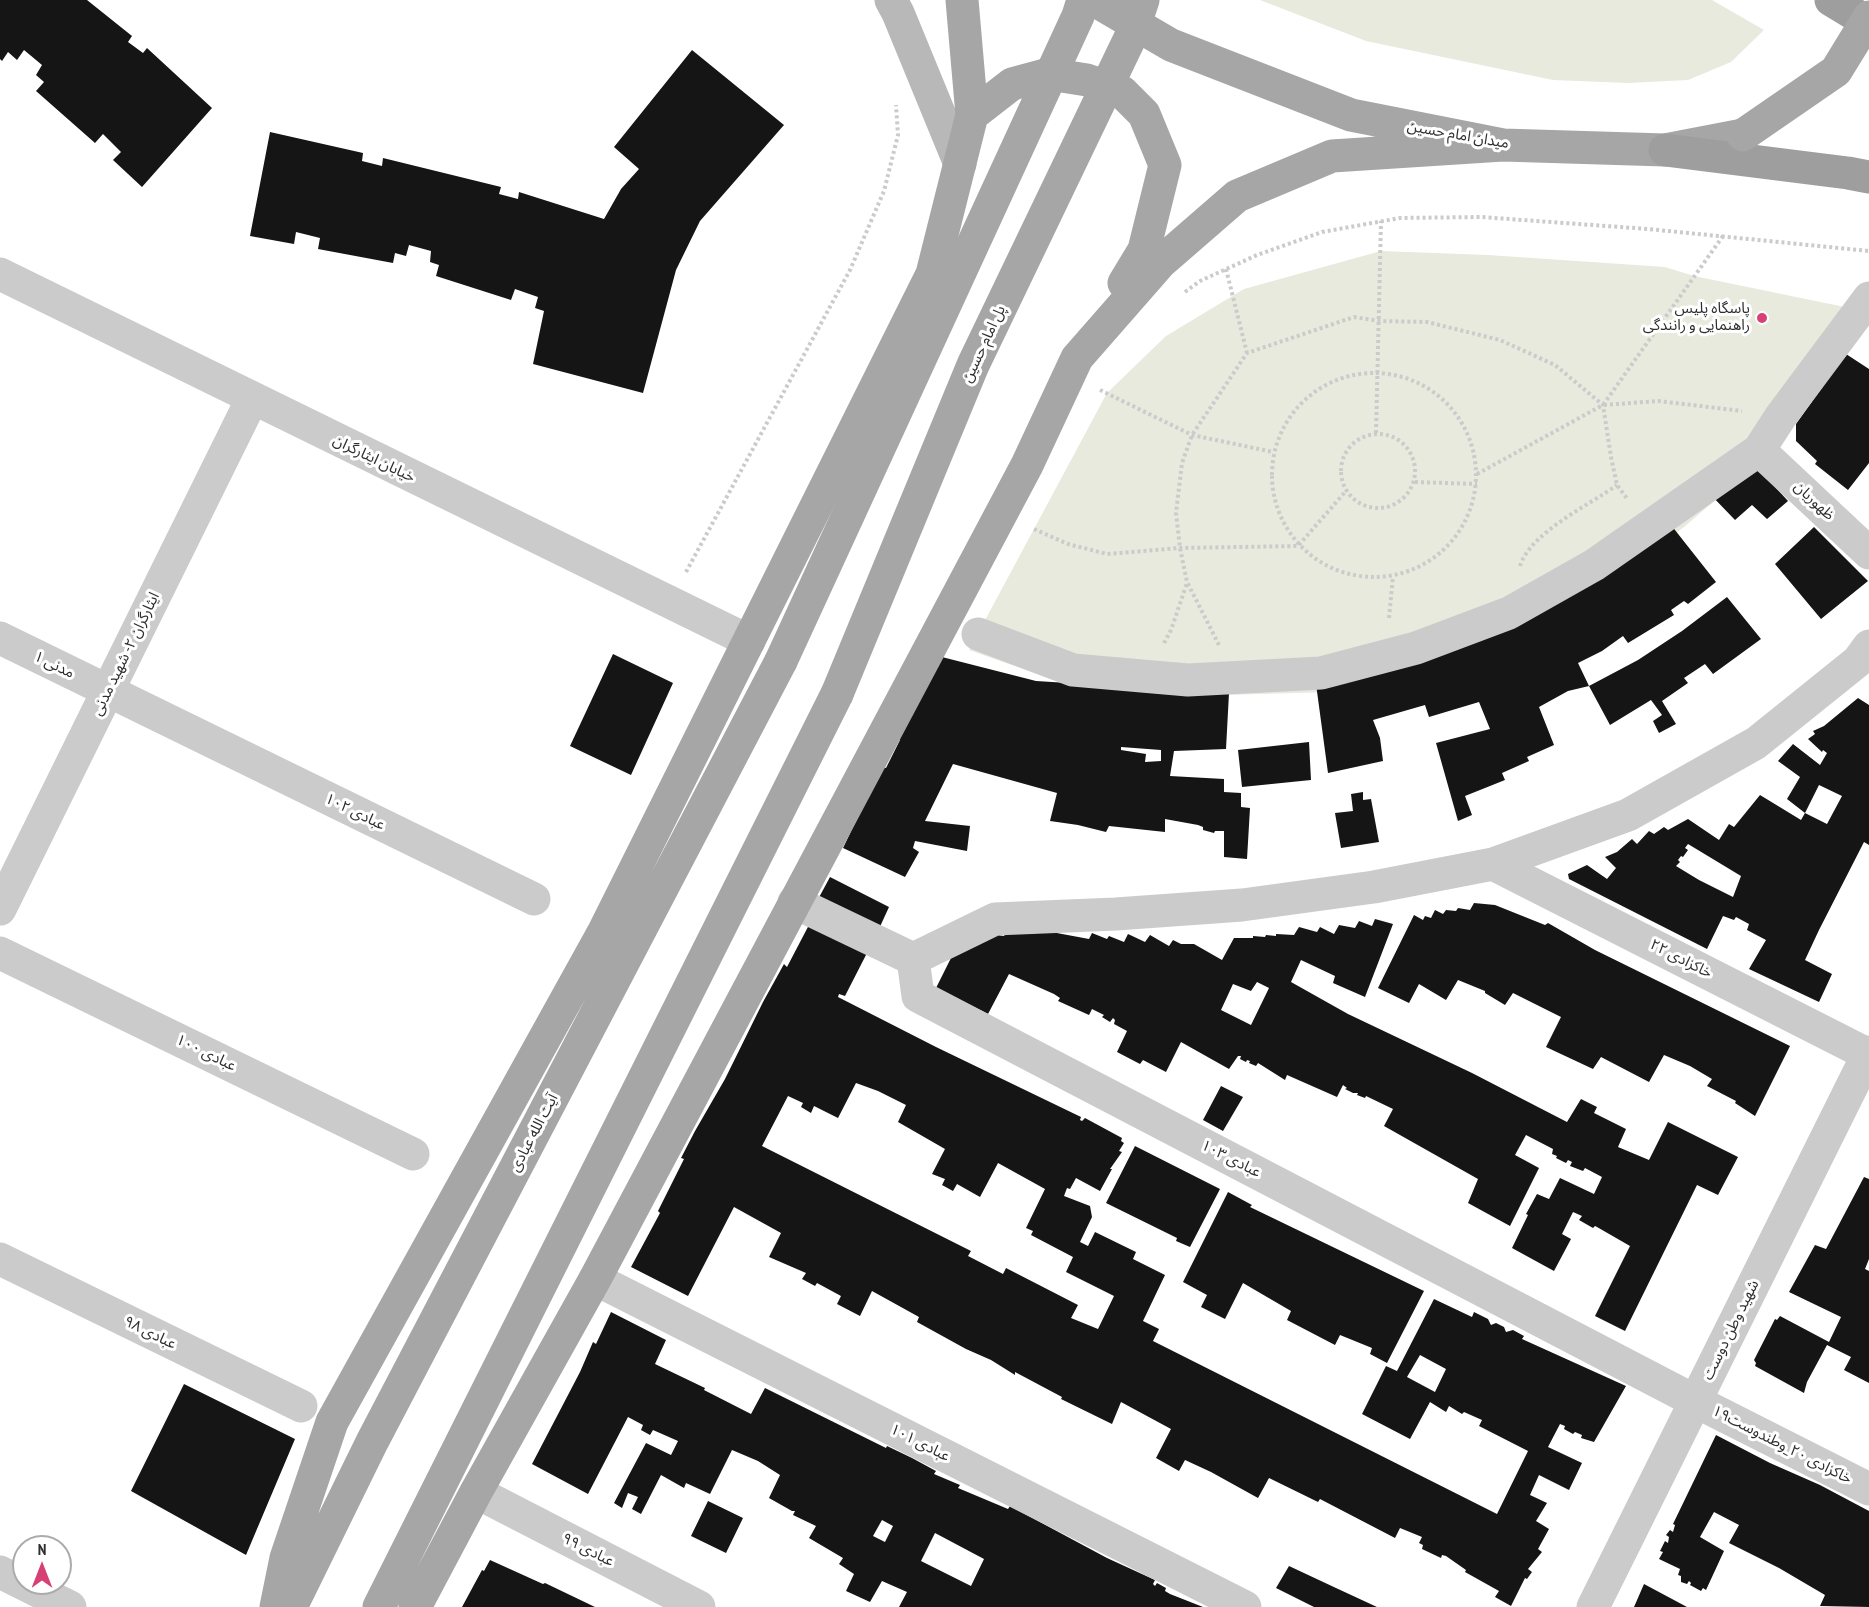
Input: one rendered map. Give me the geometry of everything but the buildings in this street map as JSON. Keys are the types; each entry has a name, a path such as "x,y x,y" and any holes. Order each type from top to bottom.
{"highway":[{"path":"1831,0 1869,23"},
{"path":"1665,150 1869,177"}],"main road":[{"path":"891,0 960,164"},
{"path":"276,1607 286,1558 332,1422 603,933 932,274 972,115 962,0"},
{"name":"آیت الله عبادی","path":"291,1607 378,1431 781,661 1078,16 1083,0"},
{"name":"میدان امام حسین","path":"1094,0 1171,45 1351,115 1503,145 1665,150 1743,135 1836,71 1869,17"},
{"name":"پل امام حسین","path":"379,1607 837,694 973,365 1131,36 1143,0"},
{"path":"415,1607 476,1492 595,1279 1027,465 1077,358 1144,250 1164,165 1144,114 1122,92 1087,80 1049,74 1012,84 972,115"},
{"path":"1077,358 1161,262 1237,196 1332,156 1503,145"}],"street":[{"name":"خیابان ایثارگران","path":"0,274 749,641"},
{"path":"978,634 1073,670 1188,680 1321,673 1416,648 1509,613 1594,565 1759,450 1781,416 1869,298"},
{"name":"ایثارگران ۲- شهید مدنی","path":"0,909 252,399"},
{"name":"ظهوریان","path":"1759,450 1869,553"},
{"name":"مدنی ۱","path":"0,638 107,692"},
{"path":"794,902 914,959 995,919 1116,914 1242,905 1374,887 1493,864 1628,815 1756,743 1858,661 1869,646"},
{"name":"عبادی ۱۰۲","path":"107,692 534,899"},
{"name":"خاکزادی ۲۲","path":"1493,864 1869,1054"},
{"name":"عبادی ۱۰۰","path":"0,953 413,1154"},
{"name":"عبادی ۱۰۳","path":"914,959 918,996 1695,1401"},
{"name":"شهید وطن دوست","path":"1593,1607 1869,1054"},
{"name":"عبادی ۹۸","path":"0,1260 301,1406"},
{"name":"عبادی ۱۰۱","path":"595,1279 1245,1607"},
{"name":"خاکزادی ۲۰_وطندوست۱۹","path":"1695,1401 1869,1489"},
{"name":"عبادی ۹۹","path":"476,1492 699,1607"},
{"path":"0,1572 70,1607"}],"path":[{"path":"668,602 850,270 884,191 898,135 895,103"},
{"path":"1181,295 1200,281 1226,268 1322,232 1400,218 1481,217 1723,236 1869,251"},
{"path":"1376,433 1381,221"},
{"path":"1603,405 1723,236"},
{"path":"1226,268 1247,353"},
{"path":"1236,677 1187,582 1176,513 1182,463 1192,435 1247,353 1354,317 1379,321 1427,322 1500,340 1555,366 1603,405 1617,485 1648,527"},
{"path":"1378,373 1404,377 1440,396 1468,432 1477,484 1466,522 1437,557 1408,573 1377,578 1338,572 1298,546 1275,505 1273,452 1294,410 1325,384 1352,375 1378,373"},
{"path":"1096,388 1192,435 1273,452"},
{"path":"1477,474 1603,405 1658,401 1781,416"},
{"path":"1376,433 1390,435 1404,443 1415,461 1414,482 1402,500 1389,507 1373,508 1357,502 1346,492 1340,470 1345,450 1356,439 1376,433"},
{"path":"1414,482 1477,484"},
{"path":"1509,613 1516,575 1524,554 1544,534 1568,516 1617,485"},
{"path":"1026,525 1068,544 1107,554 1180,548 1298,546 1346,492"},
{"path":"1147,677 1171,630 1187,582"}],"shaded area":[{"path":"1260,0 1712,0 1764,30 1731,62 1688,80 1628,83 1553,80 1366,41"},
{"path":"1381,251 1488,255 1665,267 1694,276 1869,312 1783,442 1684,527 1604,585 1332,692 1188,696 1069,685 969,650 1107,393 1166,336 1244,289"}],"place":[{"name":"پاسگاه پلیس راهنمایی و رانندگی","path":"1762,318"}]}
